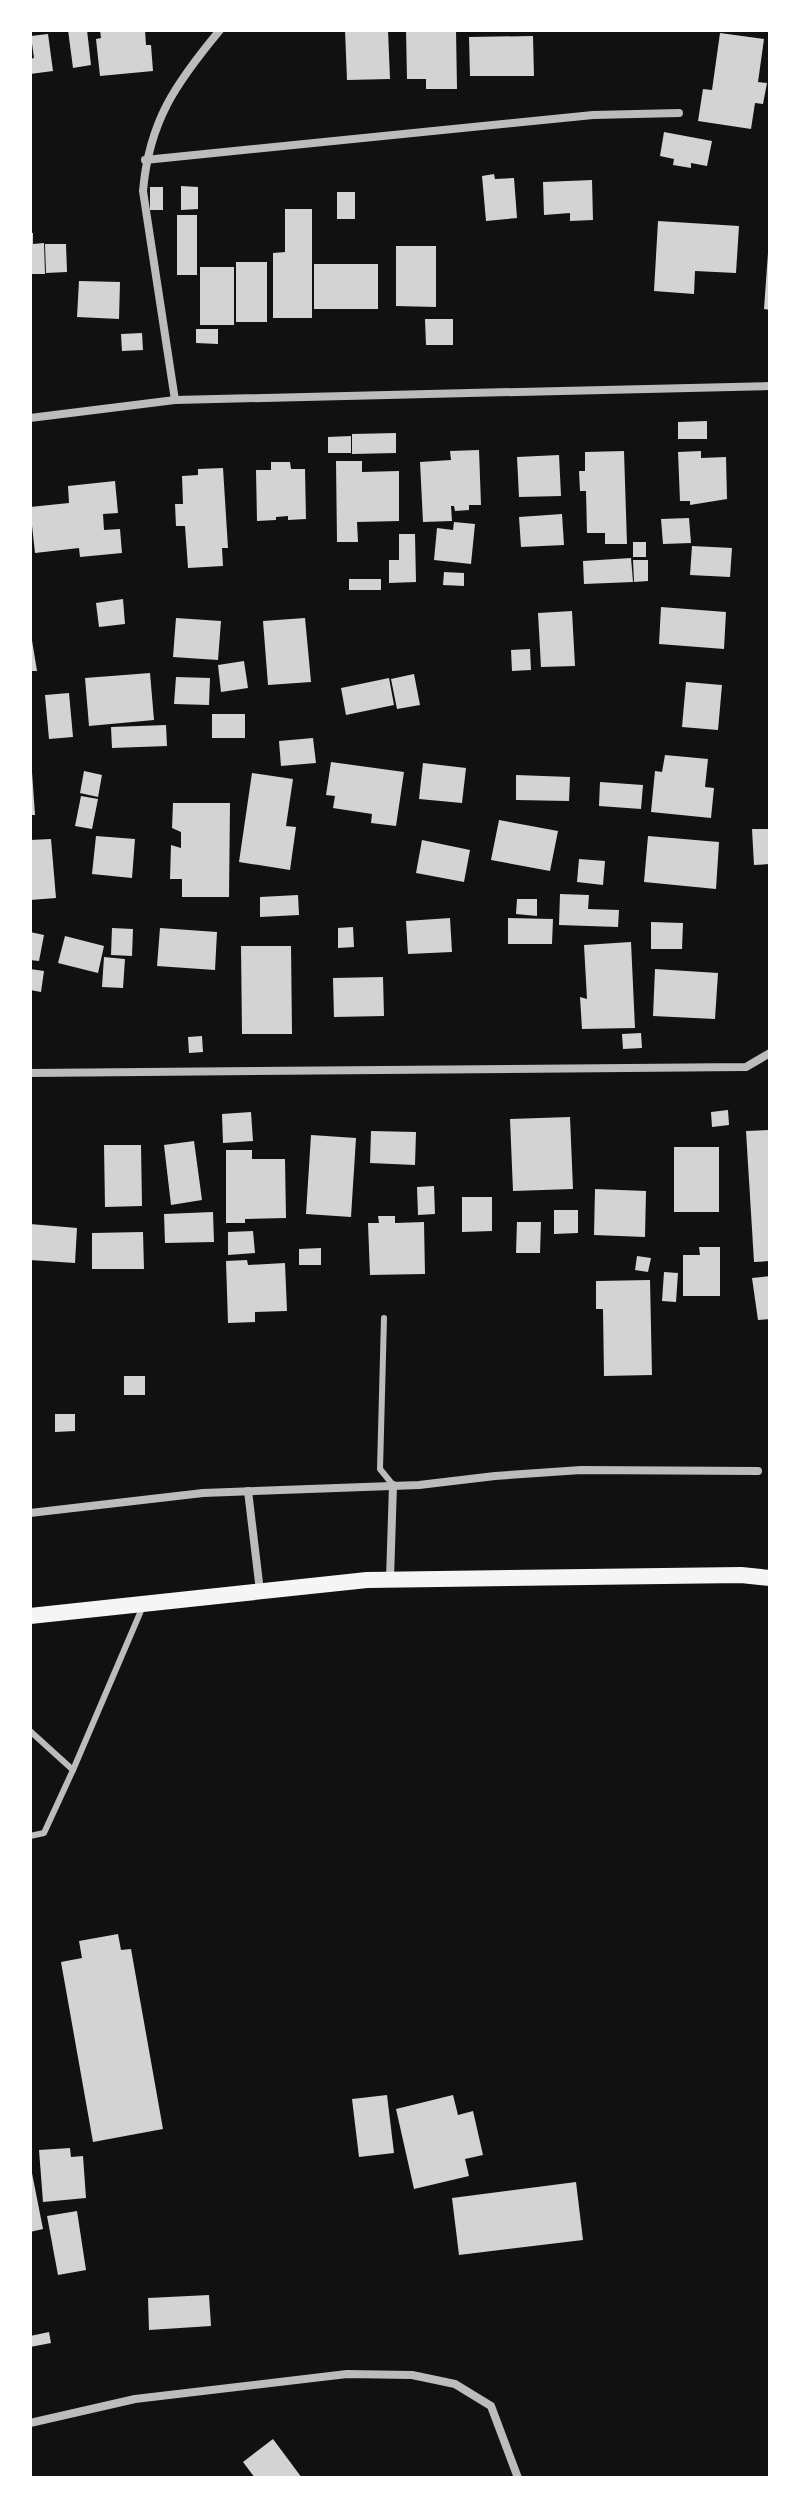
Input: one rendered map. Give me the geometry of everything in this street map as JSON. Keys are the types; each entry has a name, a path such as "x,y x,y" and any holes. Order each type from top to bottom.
{"main road":[{"path":"30,1616 390,1579 741,1575 770,1578"}],"street":[{"path":"175,400 143,191 145,160 162,112 184,74 220,30"},
{"path":"145,160 593,115 679,113"},
{"path":"30,418 175,400 770,386"},
{"path":"30,1073 746,1067 770,1053"},
{"path":"30,1513 203,1493 419,1485 581,1470 758,1471"},
{"path":"390,1579 393,1485"},
{"path":"248,1491 260,1591"},
{"path":"30,2423 135,2399 347,2374 412,2375 455,2384 491,2406 518,2478"}],"lane":[{"path":"384,1318 380,1469 393,1485"},
{"path":"30,1836 44,1833 145,1603"},
{"path":"30,1731 73,1770"}],"building":[{"path":"68,30 87,30 91,65 73,68"},
{"path":"100,30 145,30 146,45 151,45 153,71 100,76 96,39 101,38"},
{"path":"345,30 388,30 390,79 347,80"},
{"path":"406,30 456,30 457,89 426,89 426,79 407,79"},
{"path":"720,33 764,39 758,82 767,83 763,104 755,103 751,129 698,121 703,89 712,90"},
{"path":"48,34 53,71 30,74 30,59 34,58 31,36"},
{"path":"533,36 534,76 470,76 469,37"},
{"path":"664,132 712,141 707,166 691,163 691,168 673,165 674,159 660,156"},
{"path":"494,174 495,179 514,178 517,218 486,221 482,176"},
{"path":"592,180 593,220 570,221 570,213 544,215 543,182"},
{"path":"181,186 198,187 198,209 181,210"},
{"path":"150,187 163,187 163,210 150,210"},
{"path":"337,192 355,192 355,219 337,219"},
{"path":"285,209 312,209 312,318 273,318 273,253 285,252"},
{"path":"177,215 197,215 197,275 177,275"},
{"path":"658,221 739,226 736,273 695,271 694,294 654,291"},
{"path":"30,233 33,233 33,244 44,243 45,274 30,274"},
{"path":"45,244 66,244 67,272 46,273"},
{"path":"396,246 436,246 436,307 396,306"},
{"path":"770,253 770,310 764,309"},
{"path":"236,262 267,262 267,322 236,322"},
{"path":"314,264 378,264 378,309 314,309"},
{"path":"200,267 234,267 234,325 200,325"},
{"path":"79,281 120,282 119,319 77,317"},
{"path":"425,319 453,319 453,345 426,345"},
{"path":"196,329 218,329 218,344 196,343"},
{"path":"142,333 143,350 122,351 121,334"},
{"path":"707,421 707,439 678,439 678,422"},
{"path":"396,433 396,453 352,454 352,434"},
{"path":"351,436 351,453 328,453 328,437"},
{"path":"479,450 481,505 469,505 469,510 455,511 451,506 452,521 423,522 420,462 451,460 450,451"},
{"path":"624,451 627,544 605,544 605,533 587,533 586,491 580,491 579,471 585,471 585,452"},
{"path":"701,451 701,458 726,457 727,499 690,505 690,501 680,501 678,452"},
{"path":"559,455 561,496 519,497 517,457"},
{"path":"336,461 362,461 362,472 399,471 399,521 357,522 358,542 337,542"},
{"path":"271,462 290,462 291,469 305,469 306,519 288,520 288,516 257,521 256,470 271,470"},
{"path":"223,468 228,548 222,548 223,566 188,568 185,526 176,526 175,504 183,504 182,476 198,475 198,469"},
{"path":"115,481 118,513 103,514 104,530 120,529 122,553 80,557 79,548 35,553 30,507 69,503 68,486"},
{"path":"562,514 564,545 521,547 519,517"},
{"path":"689,518 691,543 663,544 661,519"},
{"path":"454,522 475,524 471,564 434,560 437,528 453,530"},
{"path":"399,534 415,534 416,582 389,583 389,560 399,560"},
{"path":"633,542 646,542 646,557 633,557"},
{"path":"692,546 732,548 730,577 690,575"},
{"path":"631,558 633,582 584,584 583,561"},
{"path":"633,560 648,560 648,581 634,582"},
{"path":"444,572 464,573 464,586 443,585"},
{"path":"349,579 381,579 381,590 349,590"},
{"path":"123,599 125,624 99,627 96,603"},
{"path":"661,607 726,612 724,649 659,644"},
{"path":"572,611 575,666 541,667 538,613"},
{"path":"176,618 221,621 218,660 173,657"},
{"path":"305,618 311,682 268,685 263,621"},
{"path":"30,628 37,671 30,671"},
{"path":"530,649 531,670 512,671 511,650"},
{"path":"244,661 248,688 221,692 218,665"},
{"path":"150,673 154,720 89,726 85,678"},
{"path":"414,674 420,705 397,709 391,679"},
{"path":"176,677 210,678 209,705 174,704"},
{"path":"389,678 394,705 346,715 341,688"},
{"path":"686,682 722,685 718,730 682,727"},
{"path":"69,693 73,737 49,739 45,695"},
{"path":"212,714 245,714 245,738 212,738"},
{"path":"166,725 167,746 112,748 111,727"},
{"path":"313,738 316,763 281,766 279,741"},
{"path":"665,755 708,759 705,787 714,788 711,818 651,812 655,771 662,772"},
{"path":"331,762 404,772 396,826 371,823 372,814 333,808 335,796 326,795"},
{"path":"423,763 466,768 462,803 419,799"},
{"path":"84,771 102,775 98,797 80,793"},
{"path":"32,772 35,815 30,815"},
{"path":"252,773 293,779 286,826 296,827 290,870 239,862"},
{"path":"516,775 570,777 569,801 516,800"},
{"path":"600,782 643,785 641,809 599,806"},
{"path":"81,796 98,799 92,829 75,826"},
{"path":"173,803 230,803 229,897 182,897 182,879 170,879 171,845 181,848 181,832 172,828"},
{"path":"499,820 558,831 550,871 491,860"},
{"path":"752,829 770,829 770,864 754,865"},
{"path":"96,836 135,839 132,878 92,874"},
{"path":"648,836 719,842 716,889 644,882"},
{"path":"51,839 56,898 30,900 30,840"},
{"path":"422,840 470,850 464,882 416,873"},
{"path":"579,859 605,861 603,885 577,882"},
{"path":"560,894 589,895 588,909 619,910 618,927 559,925"},
{"path":"298,895 299,915 260,917 260,897"},
{"path":"517,899 537,899 537,916 516,914"},
{"path":"450,918 452,952 408,954 406,921"},
{"path":"508,918 553,919 552,944 508,944"},
{"path":"651,922 683,923 682,949 651,949"},
{"path":"353,927 354,947 338,948 338,928"},
{"path":"112,928 133,929 132,956 111,955"},
{"path":"160,928 217,932 215,970 157,966"},
{"path":"30,932 44,935 39,961 30,960"},
{"path":"65,936 104,946 98,973 58,963"},
{"path":"631,942 635,1028 582,1029 580,997 587,999 584,945"},
{"path":"241,946 291,946 292,1034 242,1034"},
{"path":"104,957 125,959 123,988 102,987"},
{"path":"30,969 44,971 41,992 30,990"},
{"path":"655,969 718,973 715,1019 653,1016"},
{"path":"383,977 384,1016 334,1017 333,978"},
{"path":"641,1033 642,1048 623,1049 622,1034"},
{"path":"202,1036 203,1052 189,1053 188,1037"},
{"path":"728,1110 729,1125 712,1127 711,1112"},
{"path":"251,1112 253,1141 223,1143 222,1114"},
{"path":"570,1117 573,1189 513,1191 510,1119"},
{"path":"770,1130 770,1261 754,1262 746,1131"},
{"path":"371,1131 416,1132 415,1165 370,1163"},
{"path":"311,1135 356,1138 351,1217 306,1214"},
{"path":"194,1141 202,1200 171,1205 164,1145"},
{"path":"104,1145 141,1145 142,1206 105,1207"},
{"path":"674,1147 719,1147 719,1212 674,1212"},
{"path":"226,1150 252,1150 252,1159 285,1159 286,1218 245,1219 245,1223 226,1223"},
{"path":"434,1186 435,1214 418,1215 417,1187"},
{"path":"595,1189 646,1191 645,1237 594,1235"},
{"path":"462,1197 492,1197 492,1231 462,1232"},
{"path":"554,1210 578,1210 578,1233 554,1234"},
{"path":"213,1212 214,1242 165,1243 164,1214"},
{"path":"378,1216 395,1216 395,1223 424,1222 425,1274 370,1275 368,1223 379,1223"},
{"path":"517,1222 541,1222 540,1253 516,1253"},
{"path":"30,1224 77,1228 75,1263 30,1260"},
{"path":"253,1231 255,1253 228,1255 228,1232"},
{"path":"143,1232 144,1269 92,1269 92,1233"},
{"path":"699,1247 720,1247 720,1296 683,1296 683,1255 700,1255"},
{"path":"321,1248 321,1265 299,1265 299,1249"},
{"path":"637,1256 651,1258 648,1272 635,1270"},
{"path":"247,1260 248,1265 285,1263 287,1311 255,1312 255,1322 228,1323 226,1261"},
{"path":"664,1272 678,1273 676,1302 662,1301"},
{"path":"770,1276 770,1319 758,1320 752,1278"},
{"path":"650,1280 652,1375 604,1376 603,1309 596,1309 596,1281"},
{"path":"124,1376 145,1376 145,1395 124,1395"},
{"path":"55,1414 75,1414 75,1431 55,1432"},
{"path":"118,1934 121,1950 131,1949 163,2129 93,2142 61,1962 82,1958 79,1941"},
{"path":"387,2095 394,2153 359,2157 352,2099"},
{"path":"453,2095 458,2115 473,2111 483,2155 465,2159 469,2176 414,2189 396,2109"},
{"path":"70,2148 71,2157 83,2156 86,2198 43,2202 39,2150"},
{"path":"30,2163 43,2229 30,2232"},
{"path":"576,2182 583,2240 459,2255 452,2198"},
{"path":"77,2211 86,2270 58,2275 47,2216"},
{"path":"209,2295 211,2326 149,2330 148,2298"},
{"path":"49,2332 51,2343 30,2347 30,2336"},
{"path":"273,2439 302,2478 255,2478 243,2462"}]}
